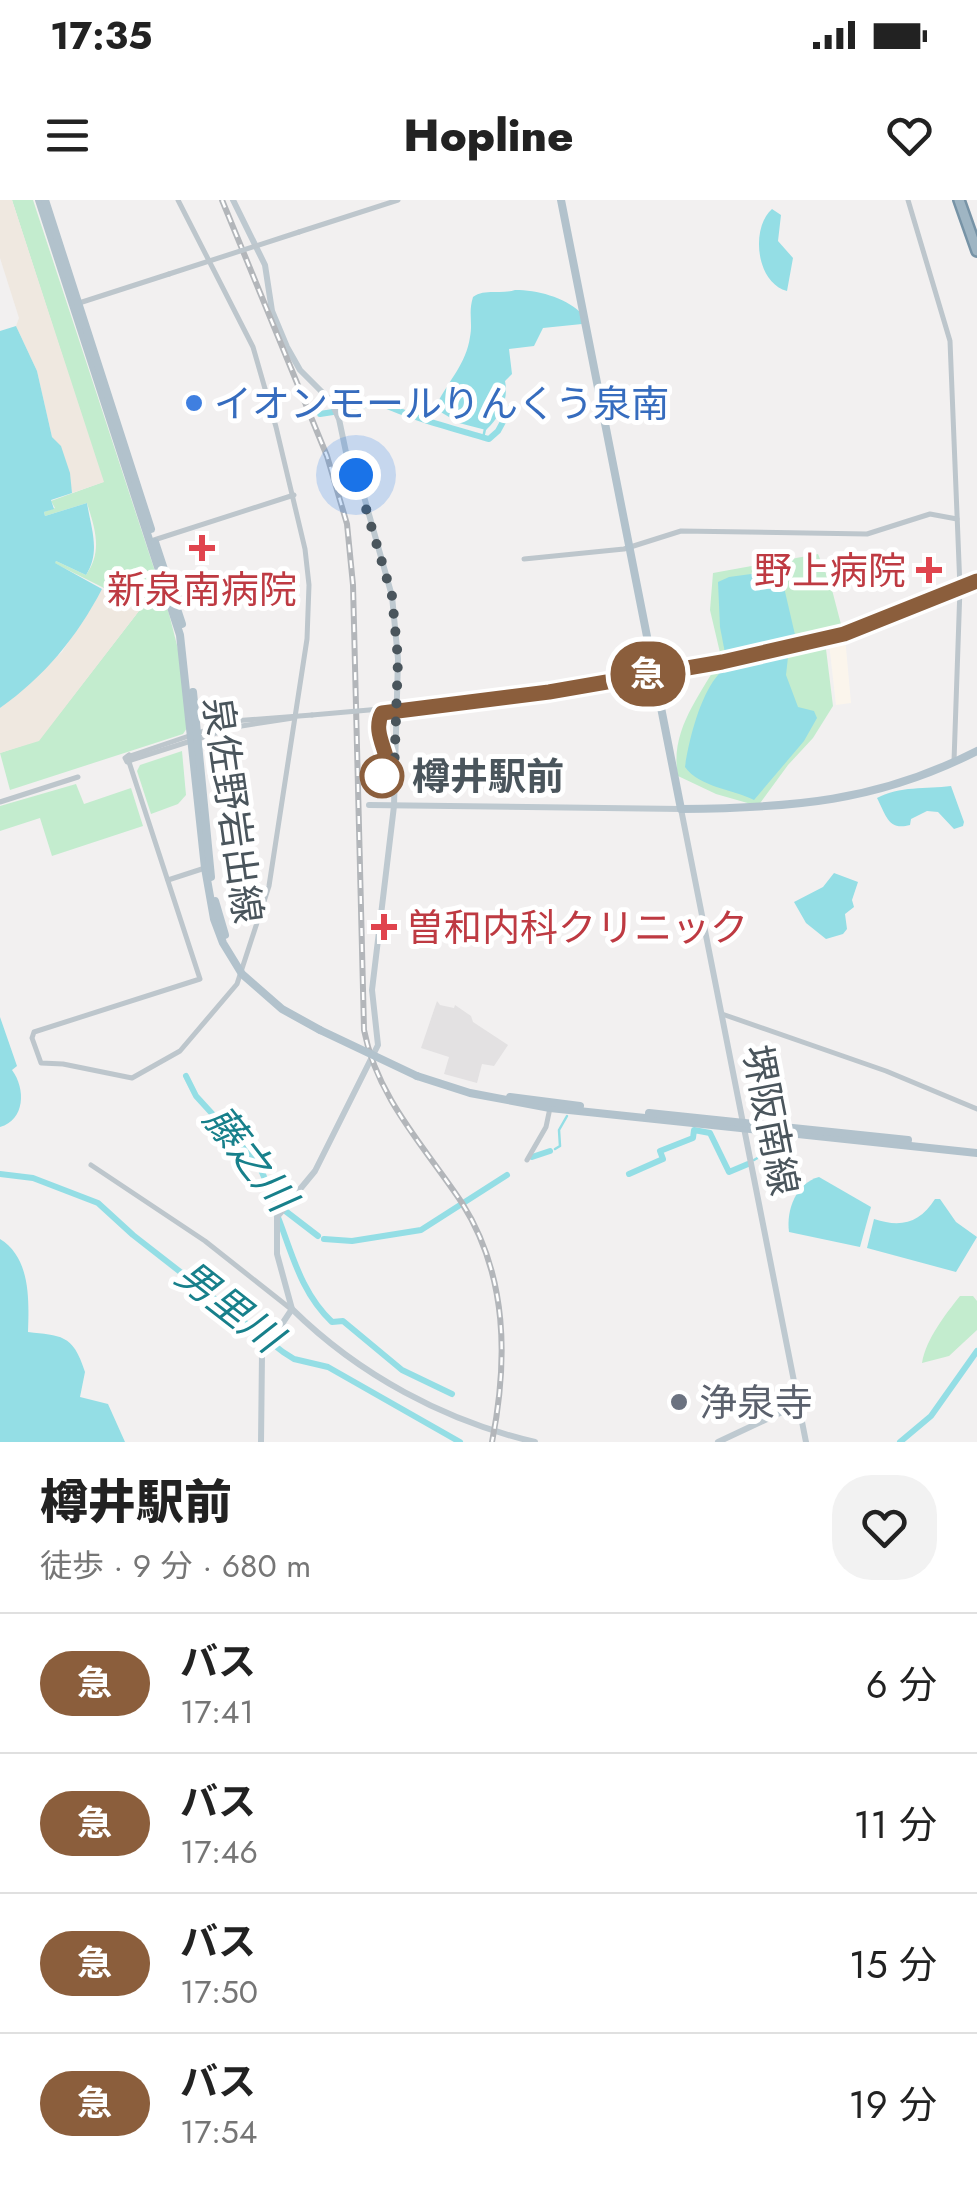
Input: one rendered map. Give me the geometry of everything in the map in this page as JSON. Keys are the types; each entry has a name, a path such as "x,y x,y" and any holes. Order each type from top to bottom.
{"highway":[{"path":"962,200 977,238"},
{"path":"962,200 977,251"}],"main road":[{"name":"泉佐野岩出線","path":"42,200 187,644 205,868 214,919 223,943 243,972 284,1006 321,1029 418,1074 471,1090 550,1105 977,1150"},
{"path":"233,200 265,265 272,310 287,348 300,370 334,407 392,596 398,659 394,806 373,974 373,1010 381,1046 315,1171 280,1213 276,1254 291,1311 361,1366 447,1415 536,1442"},
{"path":"562,200 681,808"},
{"name":"泉佐野岩出線","path":"76,304 180,635 215,902 228,943 243,972"},
{"path":"369,805 759,808 871,793 977,750"},
{"name":"堺阪南線","path":"681,808 806,1442"},
{"path":"261,1442 264,1348 291,1311"},
{"path":"718,1442 799,1404"}],"street":[{"path":"178,200 252,347 294,495 309,585 307,639 295,717 270,886 243,972 228,998 180,1051 141,1075 124,1078 39,1060 32,1038 34,1032 200,979 130,759 233,722 295,717 426,705 549,692 722,662 844,634 977,581"},
{"path":"76,304 398,200"},
{"path":"908,200 950,341 960,588 954,762"},
{"path":"154,540 294,495"},
{"path":"524,559 630,548 681,531 866,534 930,514 957,519"},
{"path":"378,718 379,738"},
{"path":"0,802 78,776"},
{"path":"168,880 205,868"},
{"path":"722,1014 891,1073 977,1109"},
{"path":"527,1160 546,1127 550,1105"},
{"path":"91,1165 205,1240 291,1311"}],"shaded area":[{"path":"845,637 851,703 836,705 829,643"},
{"path":"437,1001 440,1005 455,1005 508,1045 494,1066 482,1064 477,1083 444,1074 449,1057 421,1048"}],"green space":[{"path":"12,200 33,200 169,614 179,653 187,728 183,734 10,790 0,753 39,740 142,607 54,563 86,575 96,549 95,531 87,503 45,516 44,512 55,508 51,501 103,482"},
{"path":"818,554 843,632 825,641 833,706 813,738 758,806 716,794 678,776 676,759 682,728 721,657 710,610 713,573"},
{"path":"182,751 186,795 178,804 151,814 137,771 140,765"},
{"path":"76,784 84,804 131,788 143,826 52,856 40,818 0,831 0,806"},
{"path":"960,1296 973,1296 977,1301 977,1330 949,1356 922,1363 932,1336"}],"sand":[{"path":"0,200 12,200 104,482 72,493 64,456 52,437 37,371 16,326 19,318 0,258"},
{"path":"102,589 142,607 39,741 0,753 0,708 62,652"}],"water":[{"path":"772,209 781,215 778,241 793,258 787,291 768,277 760,253 761,228"},
{"path":"515,290 541,293 566,302 580,312 582,324 543,328 534,346 509,349 512,374 505,381 504,401 495,420 486,430 459,423 439,411 437,404 468,347 473,297"},
{"path":"16,326 37,371 52,437 61,446 70,473 72,493 51,500 54,509 44,512 45,516 87,503 92,531 93,558 86,575 55,563 102,589 58,655 0,708 0,331"},
{"path":"780,570 796,639 725,653 718,582"},
{"path":"765,656 788,657 786,675 798,707 814,711 817,718 804,741 754,800 707,783 685,767 700,708 715,679 735,663"},
{"path":"951,786 964,822 954,829 938,812 927,811 911,819 910,825 892,824 877,798 903,790"},
{"path":"834,873 858,882 852,900 854,907 845,914 847,929 826,939 806,923 794,902 823,887"},
{"path":"0,1017 17,1066 12,1070 20,1086 21,1103 14,1118 0,1127"},
{"path":"819,1177 871,1207 860,1247 789,1232 794,1198 804,1185"},
{"path":"935,1199 940,1199 956,1222 977,1237 956,1272 867,1248 874,1219 909,1221 923,1214"},
{"path":"0,1239 18,1257 23,1269 28,1294 28,1332 57,1336 70,1343 85,1372 80,1397 108,1404 125,1442 0,1442"}],"waterway":[{"path":"339,411 378,402 489,439 511,407"},
{"path":"320,414 333,412"},
{"path":"483,438 485,429"},
{"name":"藤之川","path":"186,1076 196,1096 259,1165 275,1203 318,1236"},
{"path":"555,1149 560,1146 559,1130 567,1116"},
{"name":"藤之川","path":"629,1174 663,1159 660,1151 693,1138 694,1130 710,1133 729,1172 748,1164"},
{"name":"藤之川","path":"754,1160 788,1140"},
{"name":"藤之川","path":"532,1157 550,1151"},
{"name":"男里川","path":"0,1174 33,1178 98,1203 283,1352 294,1359 328,1367 460,1442"},
{"name":"藤之川","path":"324,1239 352,1241 421,1230 507,1175"},
{"path":"276,1212 304,1285 332,1322 343,1321 402,1370 452,1394"},
{"path":"900,1442 931,1416 977,1351"}],"railway":[{"path":"222,200 327,456 347,524 353,585 364,1030 370,1055 391,1100 462,1203 488,1260 496,1289 502,1350 492,1442"}],"bus line":[{"name":"急","path":"382,776 390,773 390,768 379,738 378,718 382,713 472,704 722,662 844,634 977,581"}],"place":[{"name":"イオンモールりんくう泉南","path":"194,403"},
{"name":"新泉南病院","path":"202,548"},
{"name":"野上病院","path":"929,570"},
{"name":"樽井駅前","path":"382,776"},
{"name":"曽和内科クリニック","path":"384,927"},
{"name":"浄泉寺","path":"679,1402"}],"route":[{"path":"356,475 392,596 398,659 394,776 382,776"}]}
